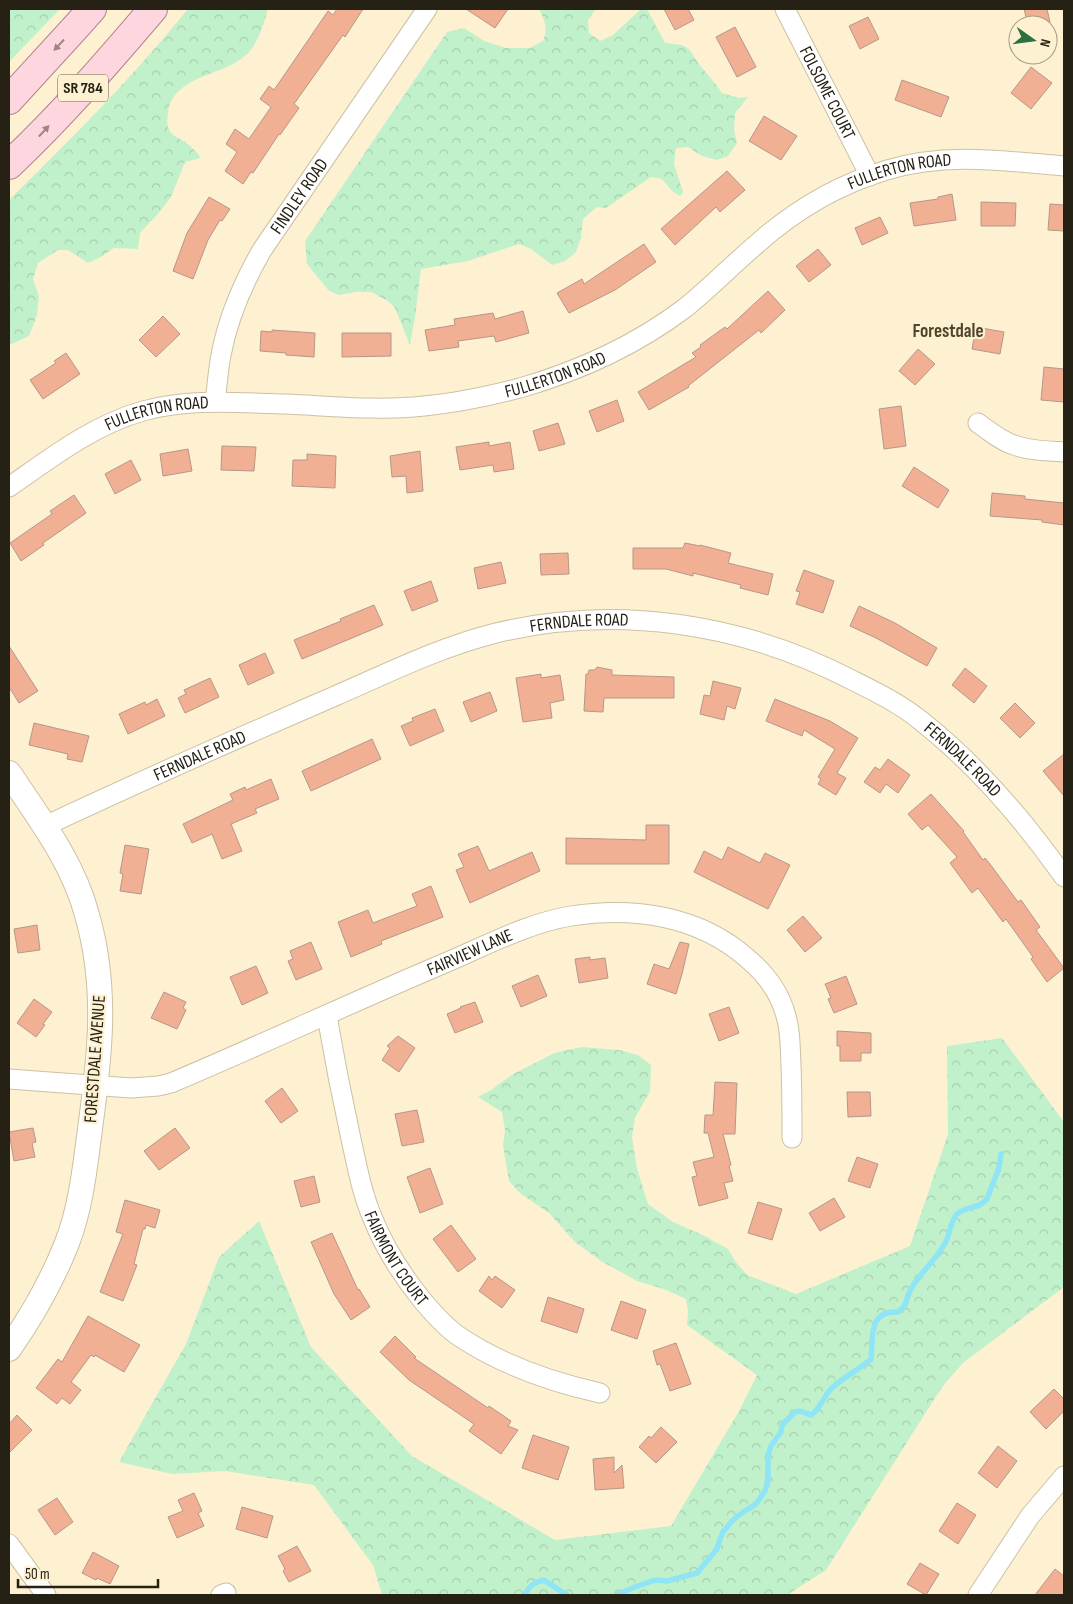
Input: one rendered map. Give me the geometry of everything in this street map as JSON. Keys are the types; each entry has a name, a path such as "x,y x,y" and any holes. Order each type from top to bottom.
{"main road":[{"name":"SR 784","path":"9,100 92,9"},
{"name":"SR 784","path":"9,165 113,56 153,9"}],"street":[{"name":"FINDLEY ROAD","path":"216,402 220,357 224,338 236,302 253,265 428,9"},
{"name":"FOLSOME COURT","path":"785,9 870,176"},
{"name":"FULLERTON ROAD","path":"9,487 86,435 122,418 147,410 179,404 216,402 397,408 424,406 498,393 546,380 607,355 646,334 684,308 781,224 822,198 870,176 907,165 957,158 1064,166"},
{"path":"978,423 999,438 1013,445 1027,449 1064,452"},
{"name":"FERNDALE ROAD","path":"45,826 199,755 452,646 498,633 553,623 600,619 648,620 695,626 735,635 783,650 830,668 876,692 919,719 964,759 1038,840 1064,877"},
{"name":"FORESTDALE AVENUE","path":"9,773 45,826 69,867 80,892 96,952 101,991 101,1022 96,1085 79,1203 67,1242 51,1279 31,1316 9,1349"},
{"name":"FAIRVIEW LANE","path":"9,1079 146,1087 171,1083 537,924 570,916 604,912 638,913 665,917 713,933 736,948 768,978 786,1015 790,1044 792,1138"},
{"name":"FAIRMONT COURT","path":"327,1016 360,1183 376,1226 388,1251 408,1282 432,1311 458,1336 496,1358 534,1375 600,1393"},
{"path":"978,1595 1030,1516 1064,1476"},
{"path":"9,1544 46,1595"}],"green space":[{"path":"9,9 60,9 9,62"},
{"path":"188,9 268,9 253,47 245,56 236,63 189,83 179,90 172,100 168,112 167,123 169,129 172,134 189,145 201,158 185,162 171,197 140,233 138,249 114,248 88,263 68,250 58,250 38,263 33,279 39,296 37,315 29,336 12,344 9,343 9,200 124,83"},
{"path":"539,9 596,9 588,20 589,33 600,41 613,35 640,10 647,9 665,43 687,47 722,93 739,98 748,97 735,113 734,129 737,143 728,156 717,160 702,156 688,147 676,148 674,164 683,192 680,196 672,191 662,179 651,177 606,208 597,207 583,219 581,238 576,252 565,261 552,265 531,249 519,244 468,261 421,269 410,345 395,308 388,301 371,292 339,295 329,291 307,264 305,241 447,32 464,28 484,41 506,48 530,48 543,41 545,37 545,25"},
{"path":"1002,1038 1064,1122 1064,1287 963,1363 942,1387 826,1570 787,1595 382,1595 373,1565 314,1485 225,1471 172,1474 119,1462 186,1344 219,1257 259,1221 311,1347 412,1456 555,1540 671,1526 739,1411 757,1375 687,1325 688,1311 686,1299 664,1289 637,1281 601,1261 575,1242 549,1213 521,1194 509,1181 503,1145 505,1130 502,1112 478,1097 513,1074 554,1053 582,1047 619,1050 638,1055 651,1065 650,1091 635,1118 632,1137 637,1169 648,1204 673,1222 703,1235 728,1249 747,1275 796,1294 910,1246 948,1134 947,1046"}],"building":[{"path":"337,9 363,9 345,37 343,35 294,104 299,108 253,173 251,172 243,184 225,171 237,152 226,144 235,129 249,139 271,107 260,99 269,86 274,90 328,11 333,15"},
{"path":"466,9 508,9 495,28"},
{"path":"664,9 688,9 694,20 675,30"},
{"path":"1024,9 1047,9 1048,15 1026,15"},
{"path":"868,17 879,39 860,49 849,26"},
{"path":"735,27 756,67 737,77 716,37"},
{"path":"1031,67 1052,83 1031,109 1011,93"},
{"path":"902,80 949,97 941,117 895,100"},
{"path":"764,116 797,136 781,160 749,141"},
{"path":"727,171 745,190 720,212 716,207 675,245 661,229"},
{"path":"952,194 956,220 914,226 910,203 938,199 938,197"},
{"path":"209,197 230,209 222,221 220,220 208,240 193,279 173,271 187,233"},
{"path":"981,202 1016,203 1015,226 981,226"},
{"path":"1050,204 1064,205 1064,231 1048,230"},
{"path":"880,217 888,233 862,245 855,228"},
{"path":"644,244 656,262 615,290 569,313 557,293 582,279 584,284"},
{"path":"818,249 831,265 809,282 796,266"},
{"path":"768,291 785,310 761,333 759,330 689,387 649,410 638,392 696,357 692,353 701,347 700,345 725,327 727,329"},
{"path":"523,311 529,333 496,342 494,336 458,341 459,347 429,351 425,330 455,325 454,319 493,313 495,319"},
{"path":"163,316 180,334 156,357 139,340"},
{"path":"976,327 1004,332 1000,354 972,349"},
{"path":"272,330 315,333 314,357 260,351 261,331 272,332"},
{"path":"342,333 391,333 391,356 342,357"},
{"path":"918,349 935,364 915,385 899,371"},
{"path":"66,353 80,374 43,399 30,380 56,363 54,361"},
{"path":"1044,367 1064,369 1064,402 1041,400"},
{"path":"617,400 624,421 597,432 589,411"},
{"path":"901,406 906,446 884,449 879,409"},
{"path":"558,423 565,444 539,451 533,431"},
{"path":"489,442 489,446 510,442 514,469 494,472 493,465 460,470 456,447"},
{"path":"222,446 256,447 254,471 221,470"},
{"path":"188,449 192,471 163,476 160,454"},
{"path":"420,451 423,491 407,493 406,476 392,477 390,456"},
{"path":"307,454 336,456 335,488 292,486 293,460 307,460"},
{"path":"131,460 141,480 115,494 105,474"},
{"path":"914,467 949,490 938,508 902,486"},
{"path":"992,493 1025,496 1025,499 1064,503 1064,525 1042,522 1042,520 990,516"},
{"path":"74,495 86,513 21,561 10,543 52,514 50,511"},
{"path":"685,543 731,553 728,563 773,574 768,595 740,588 741,585 693,573 693,576 666,569 633,569 633,548 683,548"},
{"path":"568,553 569,574 541,575 540,554"},
{"path":"501,562 506,583 478,589 474,568"},
{"path":"804,570 834,581 823,613 796,604 800,592 796,591"},
{"path":"431,581 438,601 412,611 404,591"},
{"path":"374,605 383,625 302,659 294,640"},
{"path":"859,606 895,623 937,648 927,666 850,626"},
{"path":"9,646 38,691 19,703 9,687"},
{"path":"265,653 274,673 248,685 239,665"},
{"path":"597,667 612,670 612,675 674,677 674,698 604,698 603,712 584,711 586,674 588,674 589,670 595,670"},
{"path":"965,668 987,686 974,703 952,685"},
{"path":"541,674 541,678 560,675 564,700 550,703 552,718 523,722 516,678"},
{"path":"210,678 219,697 185,713 178,698 186,694 184,690"},
{"path":"713,681 741,688 735,709 727,706 724,720 700,714 704,695 710,696"},
{"path":"490,692 497,711 471,722 463,702"},
{"path":"157,699 165,716 128,734 119,714 145,702 146,705"},
{"path":"775,699 830,721 858,738 837,773 846,778 836,795 818,784 821,779 818,777 835,749 804,730 802,736 766,721"},
{"path":"1015,703 1035,723 1020,738 1000,718"},
{"path":"435,709 444,731 410,746 401,726 413,721 412,718"},
{"path":"34,723 89,736 82,762 67,759 68,754 29,745"},
{"path":"372,739 381,759 311,791 302,771"},
{"path":"1064,754 1064,796 1043,771"},
{"path":"888,759 910,775 898,793 886,784 880,793 864,782 875,767 880,770"},
{"path":"271,779 279,799 255,809 257,813 231,824 242,851 222,859 212,834 192,843 183,824 233,800 230,794 245,787 246,790"},
{"path":"931,794 964,831 983,860 985,858 1018,902 1021,900 1040,927 1036,930 1064,968 1047,982 1031,959 1033,957 1006,919 1003,922 978,888 972,893 950,863 957,857 928,825 922,830 908,814"},
{"path":"646,825 669,825 669,864 566,864 566,838 646,840"},
{"path":"125,845 149,849 141,894 120,891 123,874 120,873"},
{"path":"478,846 489,871 532,852 540,871 470,903 456,870 464,867 458,854"},
{"path":"728,847 760,863 765,853 790,865 768,909 694,872 704,851 722,860"},
{"path":"431,886 443,917 381,941 382,944 351,957 338,922 368,910 373,923 417,906 412,894"},
{"path":"803,916 822,938 805,952 787,930"},
{"path":"37,925 40,950 18,953 14,929"},
{"path":"311,942 322,969 296,980 288,961 293,959 290,951"},
{"path":"680,942 689,944 676,994 647,984 654,964 669,969"},
{"path":"590,957 590,960 605,958 608,978 579,983 575,959"},
{"path":"256,966 268,993 242,1005 230,977"},
{"path":"538,975 547,996 521,1007 512,986"},
{"path":"846,976 857,1004 834,1013 828,999 831,998 825,984"},
{"path":"164,992 186,1002 183,1008 186,1010 177,1029 151,1018"},
{"path":"34,999 52,1012 36,1037 17,1023"},
{"path":"475,1002 483,1022 455,1033 447,1014"},
{"path":"729,1007 739,1033 719,1041 709,1014"},
{"path":"837,1031 871,1033 871,1053 861,1053 861,1061 840,1061"},
{"path":"398,1036 415,1048 399,1072 382,1060 390,1048 387,1046"},
{"path":"715,1082 737,1083 735,1134 723,1134 733,1181 724,1183 728,1198 699,1206 692,1177 697,1176 693,1162 714,1157 708,1133 704,1133 705,1115 713,1115"},
{"path":"282,1088 298,1111 281,1123 265,1101"},
{"path":"847,1092 870,1092 871,1116 848,1117"},
{"path":"417,1110 424,1142 402,1146 395,1114"},
{"path":"33,1128 36,1142 32,1143 35,1157 14,1161 9,1132"},
{"path":"175,1128 190,1148 159,1170 144,1151"},
{"path":"857,1157 878,1164 870,1188 848,1181"},
{"path":"430,1168 443,1204 420,1213 407,1177"},
{"path":"314,1176 320,1202 301,1207 294,1181"},
{"path":"834,1198 845,1217 820,1231 809,1213"},
{"path":"125,1200 160,1210 155,1228 146,1225 145,1229 143,1229 134,1264 137,1265 123,1301 100,1292 123,1234 116,1232"},
{"path":"758,1202 782,1209 772,1240 748,1233"},
{"path":"451,1225 476,1259 458,1272 433,1239"},
{"path":"332,1233 358,1290 370,1307 351,1320 334,1294 311,1242"},
{"path":"489,1276 492,1280 495,1276 515,1290 502,1308 479,1291"},
{"path":"548,1297 584,1309 577,1333 541,1321"},
{"path":"621,1301 646,1310 637,1339 611,1330"},
{"path":"88,1316 140,1345 124,1372 95,1355 94,1357 91,1355 71,1382 81,1390 70,1404 62,1398 57,1404 36,1388 58,1359 62,1362"},
{"path":"395,1336 416,1357 414,1358 488,1408 489,1406 511,1421 508,1426 518,1430 501,1454 469,1431 474,1424 409,1380 380,1352"},
{"path":"676,1343 691,1384 670,1391 660,1364 657,1365 653,1351"},
{"path":"1054,1389 1064,1399 1064,1411 1046,1429 1030,1412"},
{"path":"17,1415 32,1430 9,1453 9,1424"},
{"path":"661,1427 677,1442 656,1463 639,1447"},
{"path":"533,1435 569,1447 558,1480 522,1468"},
{"path":"998,1446 1017,1461 997,1488 978,1473"},
{"path":"614,1457 614,1473 622,1465 624,1488 595,1490 593,1459"},
{"path":"194,1493 202,1511 198,1513 204,1526 177,1538 168,1517 183,1511 178,1500"},
{"path":"57,1498 73,1522 55,1535 38,1510"},
{"path":"957,1503 976,1515 958,1544 939,1531"},
{"path":"242,1507 273,1516 267,1538 236,1529"},
{"path":"297,1546 311,1571 289,1582 278,1556"},
{"path":"93,1552 119,1566 110,1584 82,1573"},
{"path":"920,1563 939,1574 926,1595 907,1584"},
{"path":"1055,1569 1064,1576 1064,1595 1035,1595"}],"waterway":[{"path":"617,1595 655,1580 667,1581 697,1573 717,1549 723,1532 732,1521 756,1504 765,1491 768,1481 768,1455 771,1446 781,1432 782,1425 795,1412 800,1411 811,1415 817,1410 835,1385 871,1359 874,1327 877,1320 888,1313 898,1312 904,1307 917,1279 939,1253 947,1239 957,1214 987,1199 999,1168 1001,1154"},
{"path":"524,1595 532,1585 544,1580 567,1595"}],"district":[{"name":"Forestdale","path":"948,331"}]}
